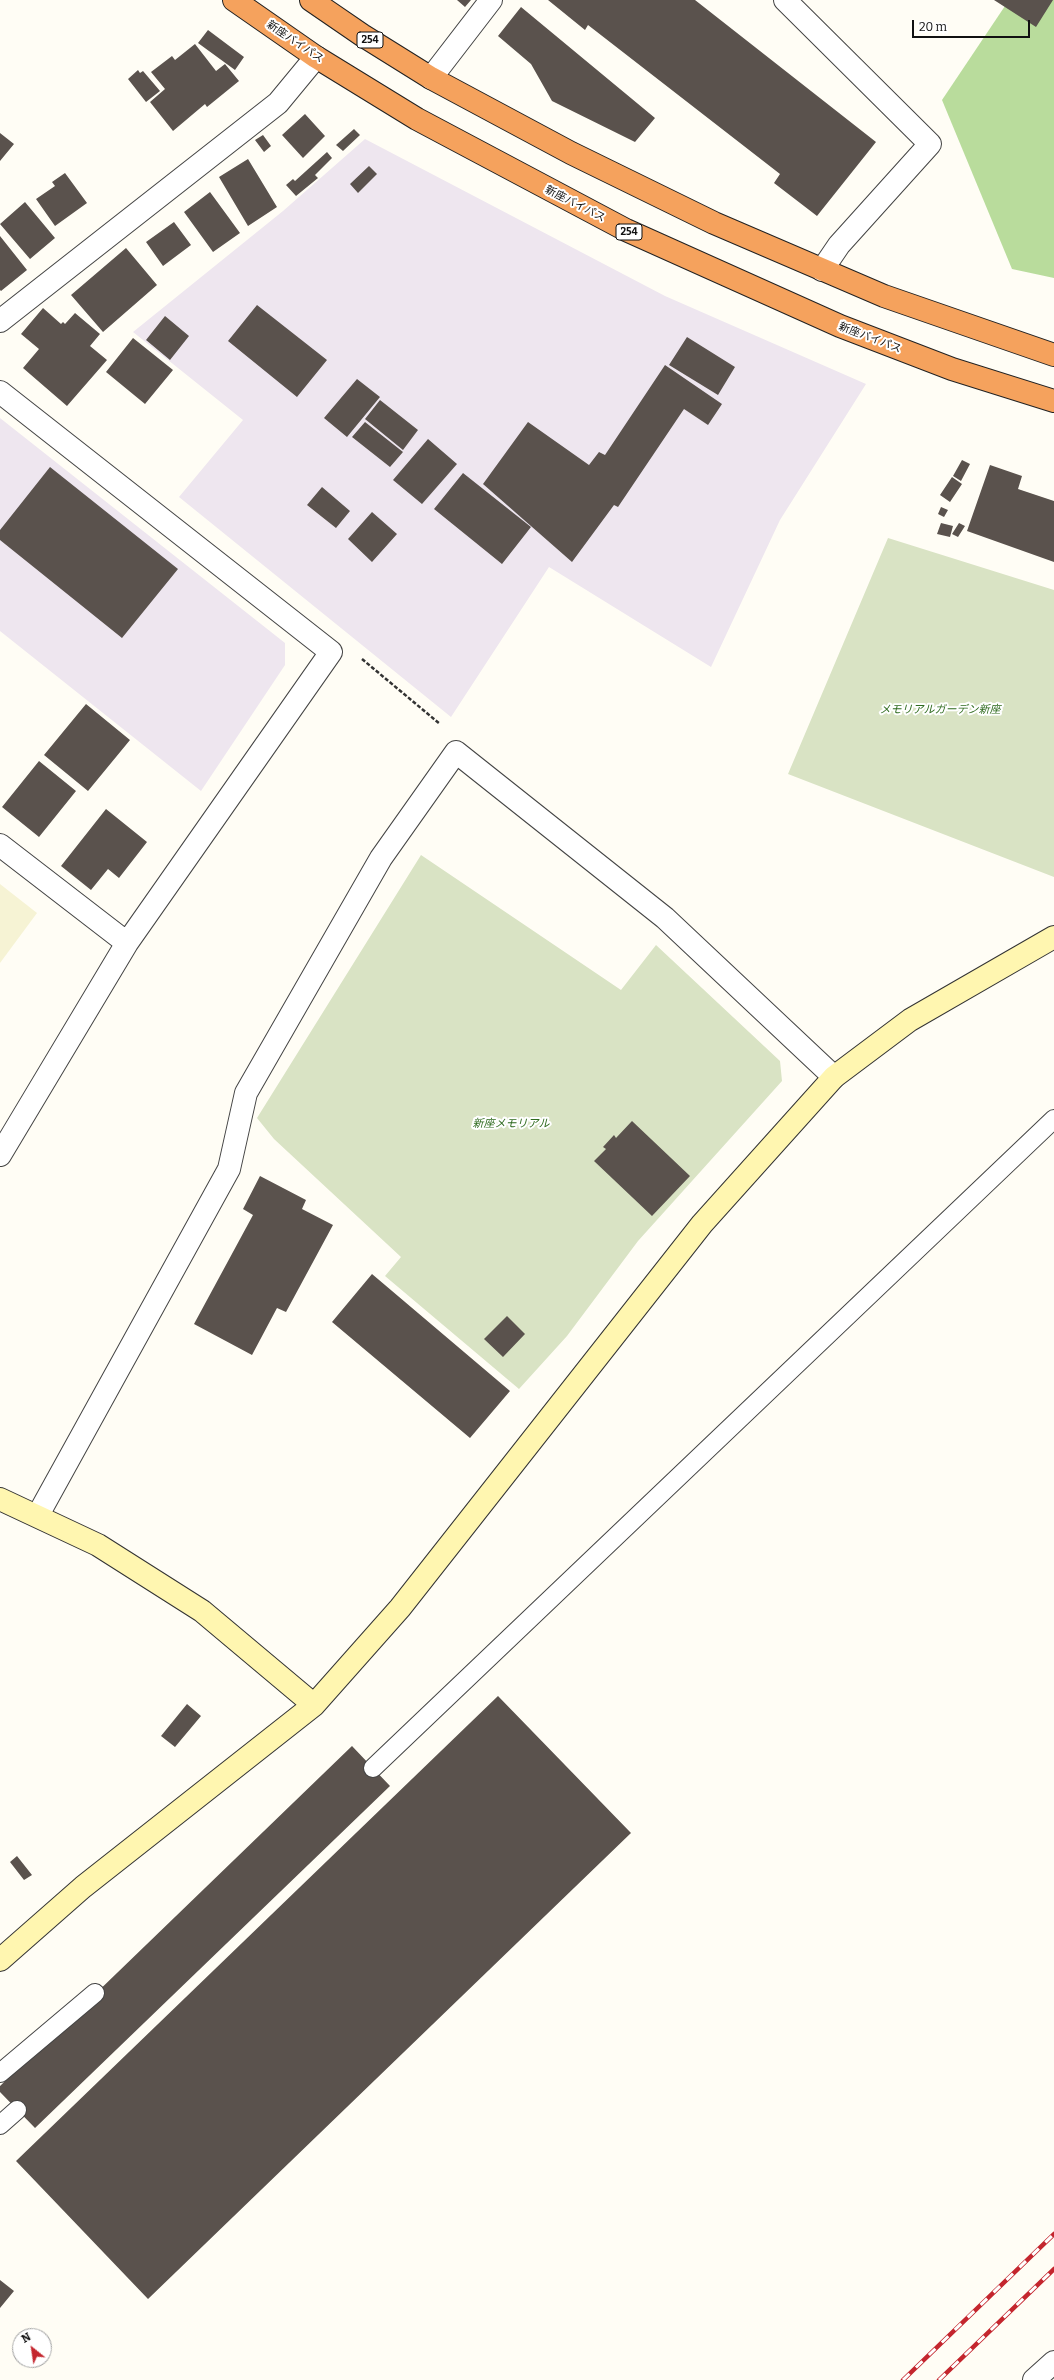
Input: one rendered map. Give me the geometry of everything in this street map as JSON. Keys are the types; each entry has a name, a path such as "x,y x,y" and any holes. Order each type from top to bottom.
{"highway":[{"name":"新座バイパス","path":"234,0 316,57 411,115 468,148 626,230 674,253 854,332 952,369 1054,401"},
{"name":"254","path":"311,0 362,35 431,78 500,116 714,223 822,270 906,304 1054,355"}],"street":[{"path":"431,78 491,0"},
{"path":"785,0 930,144 839,245 822,270"},
{"path":"0,322 278,103 316,57"},
{"path":"0,392 330,652 127,943 0,1154"},
{"path":"38,1515 229,1169 246,1093 381,858 456,752 665,918 834,1077"},
{"path":"0,845 127,943"},
{"path":"0,1960 83,1887 314,1705 400,1608 702,1224 834,1077 910,1020 1054,937"},
{"path":"0,1499 38,1515 98,1545 202,1612 314,1705"},
{"path":"1034,2380 1054,2362"}],"lane":[{"path":"373,1768 1054,1119"},
{"path":"0,2073 95,1993"},
{"path":"0,2125 17,2110"}],"path":[{"path":"330,652 350,649 443,727 456,752"}],"shaded area":[{"path":"365,139 665,296 866,384 780,520 711,667 549,567 451,717 179,497 243,420 133,332 283,211"},
{"path":"0,418 285,643 285,665 201,791 0,631"},
{"path":"0,884 37,913 0,963"}],"green space":[{"path":"1009,0 1054,0 1054,278 1012,269 942,100"},
{"name":"メモリアルガーデン新座","path":"888,538 1054,590 1054,877 788,774"},
{"name":"新座メモリアル","path":"421,855 621,990 656,945 780,1061 782,1081 638,1241 567,1336 519,1389 385,1276 401,1257 274,1139 257,1118"}],"building":[{"path":"457,0 471,0 465,7"},
{"path":"548,0 695,0 876,142 817,216 774,183 780,174 588,25 585,30"},
{"path":"994,0 1053,0 1036,27"},
{"path":"521,7 655,118 635,142 552,101 531,64 498,36"},
{"path":"208,30 244,57 235,70 198,43"},
{"path":"195,44 216,71 225,64 239,81 207,107 205,104 173,131 150,102 165,89 151,72 172,56 175,60"},
{"path":"138,70 140,73 143,71 160,91 146,102 128,79"},
{"path":"305,114 325,136 303,158 282,135"},
{"path":"354,129 360,135 343,151 336,145"},
{"path":"0,133 14,144 0,161"},
{"path":"263,135 271,146 264,152 255,140"},
{"path":"327,152 332,158 315,175 318,178 296,196 286,185 293,179 295,181"},
{"path":"248,159 277,207 248,226 219,177"},
{"path":"369,166 377,174 358,193 350,184"},
{"path":"65,173 87,203 55,226 36,199 55,186 52,182"},
{"path":"210,192 240,233 213,252 184,212"},
{"path":"25,202 55,238 30,259 0,224"},
{"path":"174,222 191,245 163,266 146,242"},
{"path":"0,236 27,270 1,291 0,290"},
{"path":"126,248 157,285 103,332 71,295"},
{"path":"257,305 327,360 297,397 228,341"},
{"path":"43,308 61,324 63,322 65,324 75,313 100,334 90,346 107,360 67,406 23,368 39,349 21,334"},
{"path":"165,316 189,336 170,360 146,340"},
{"path":"687,337 735,367 718,395 669,365"},
{"path":"133,338 173,370 145,404 106,372"},
{"path":"665,365 722,404 708,425 684,409 618,507 614,505 572,562 483,484 528,422 589,465 599,452 605,455"},
{"path":"357,379 380,397 347,437 324,418"},
{"path":"380,400 418,430 403,450 365,419"},
{"path":"365,422 403,452 390,467 352,437"},
{"path":"428,439 457,464 422,504 393,480"},
{"path":"962,460 970,464 961,481 953,476"},
{"path":"990,465 1022,476 1018,489 1054,501 1054,562 967,531"},
{"path":"50,467 178,569 122,638 0,540 0,530"},
{"path":"463,473 531,527 502,564 434,509"},
{"path":"952,477 962,484 950,502 940,495"},
{"path":"322,487 350,511 336,528 307,505"},
{"path":"941,507 948,510 944,517 938,514"},
{"path":"372,512 397,534 372,562 348,539"},
{"path":"941,523 953,526 950,537 937,534"},
{"path":"959,523 965,526 958,537 952,534"},
{"path":"86,704 130,740 88,791 44,755"},
{"path":"39,761 76,791 39,837 2,807"},
{"path":"106,809 147,842 119,878 108,869 91,890 61,866"},
{"path":"632,1121 690,1176 652,1216 594,1161 606,1149 603,1147 614,1135 616,1138"},
{"path":"260,1176 306,1200 302,1209 333,1225 286,1312 277,1308 252,1355 194,1324 253,1215 243,1209"},
{"path":"372,1274 510,1391 470,1438 332,1322"},
{"path":"507,1316 525,1334 503,1357 484,1339"},
{"path":"498,1696 631,1833 148,2299 16,2161"},
{"path":"187,1704 201,1716 175,1747 161,1736"},
{"path":"352,1746 390,1786 35,2128 0,2092 0,2086"},
{"path":"17,1856 32,1875 24,1880 10,1862"},
{"path":"0,2280 14,2291 0,2308"}],"railway":[{"path":"903,2380 1054,2234"},
{"path":"939,2380 1054,2269"}]}
